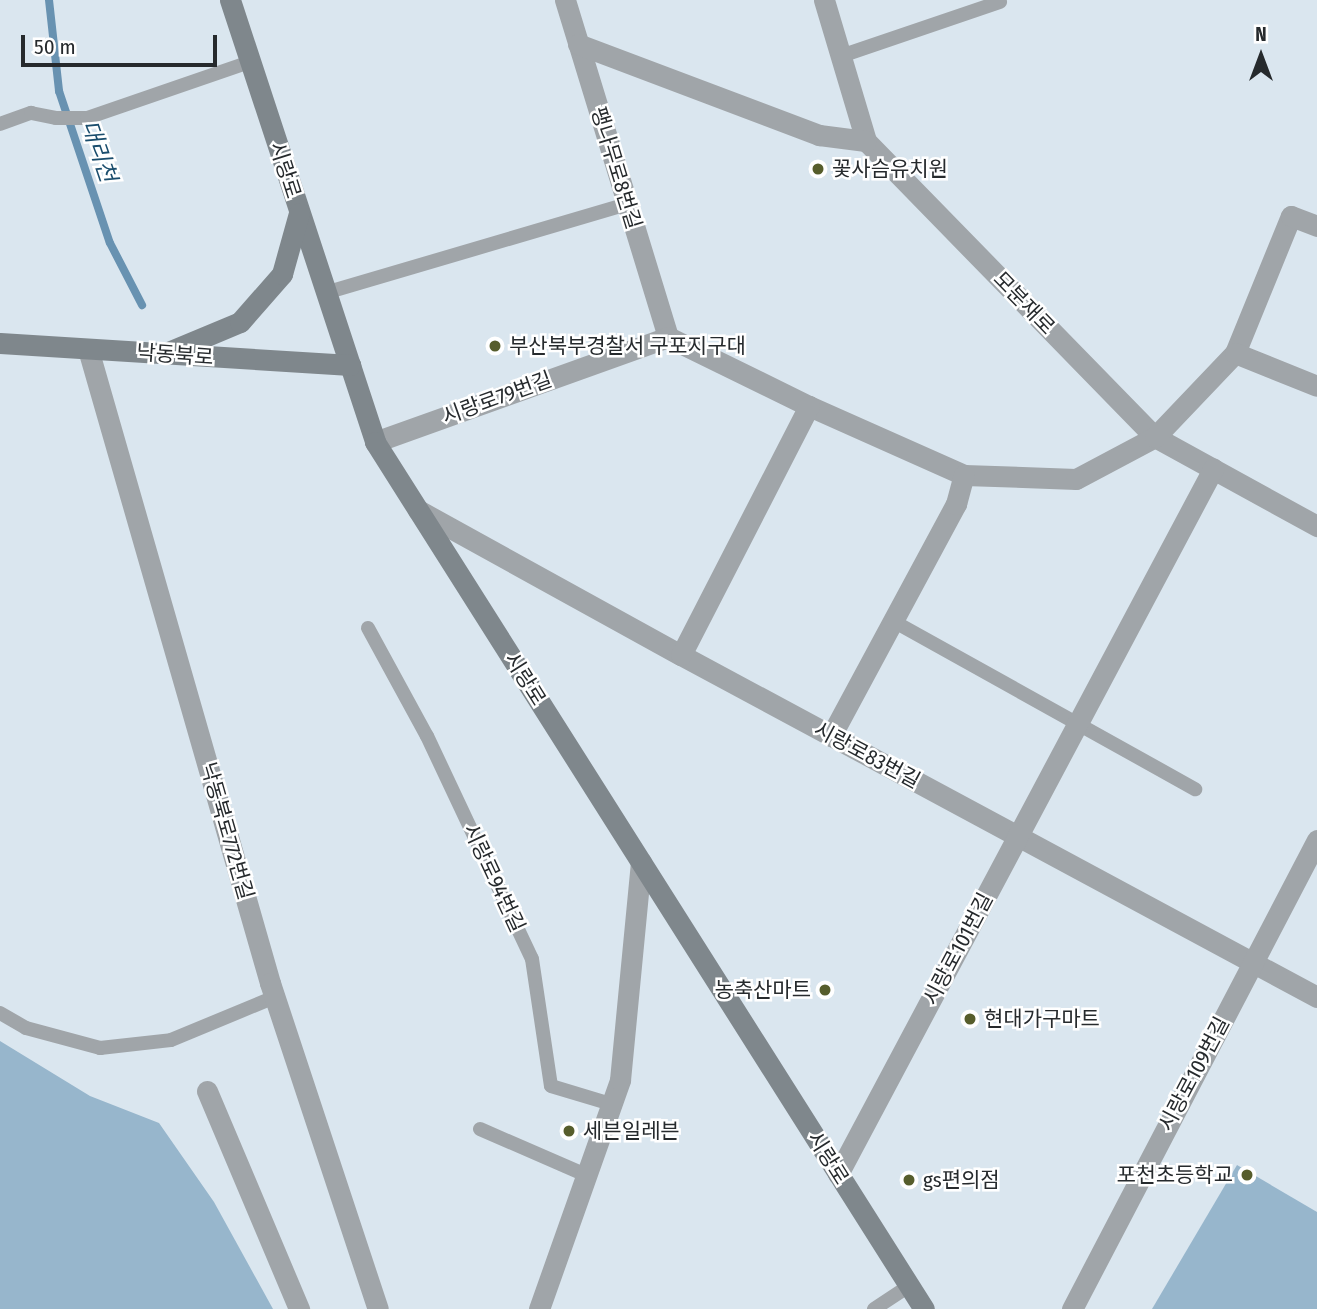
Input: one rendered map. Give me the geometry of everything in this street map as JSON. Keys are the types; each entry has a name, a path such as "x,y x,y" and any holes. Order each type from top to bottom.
{"main road":[{"name":"시랑로","path":"230,0 375,442 924,1309"},
{"path":"161,355 240,322 282,274 299,213"},
{"name":"낙동북로","path":"0,344 350,365"}],"street":[{"name":"팽나무로8번길","path":"565,0 668,337"},
{"name":"모분재로","path":"824,0 866,141 1155,437 1317,526"},
{"path":"578,44 819,135 866,141"},
{"path":"668,337 809,406 964,475 1076,479 1155,437 1235,353 1292,216 1317,226"},
{"name":"시랑로79번길","path":"375,442 668,337"},
{"name":"낙동북로772번길","path":"88,349 275,997 378,1309"},
{"path":"1235,353 1317,386"},
{"path":"681,655 809,406"},
{"name":"시랑로101번길","path":"838,1174 1213,469"},
{"path":"831,736 956,504 964,475"},
{"name":"시랑로83번길","path":"418,510 681,655 1317,997"},
{"name":"시랑로109번길","path":"1072,1309 1317,840"},
{"path":"539,1309 620,1080 641,862"},
{"path":"207,1091 299,1309"}],"lane":[{"path":"841,56 1000,2"},
{"path":"0,124 31,113 56,118 87,118 250,62"},
{"path":"325,293 627,204"},
{"path":"893,621 1195,789"},
{"name":"시랑로94번길","path":"368,628 427,736 532,959 551,1086 611,1104"},
{"path":"0,1013 26,1028 100,1048 171,1040 275,997"},
{"path":"480,1129 586,1175"},
{"path":"874,1309 909,1286"}],"shaded area":[{"path":"0,1041 90,1096 159,1123 214,1202 273,1309 0,1309"},
{"path":"1237,1165 1317,1212 1317,1309 1152,1309"}],"waterway":[{"name":"대리천","path":"49,0 59,91 110,243 142,305"}],"place":[{"name":"꽃사슴유치원","path":"818,169"},
{"name":"부산북부경찰서 구포지구대","path":"495,346"},
{"name":"농축산마트","path":"825,990"},
{"name":"현대가구마트","path":"970,1019"},
{"name":"세븐일레븐","path":"569,1131"},
{"name":"포천초등학교","path":"1247,1175"},
{"name":"gs편의점","path":"909,1180"}]}
